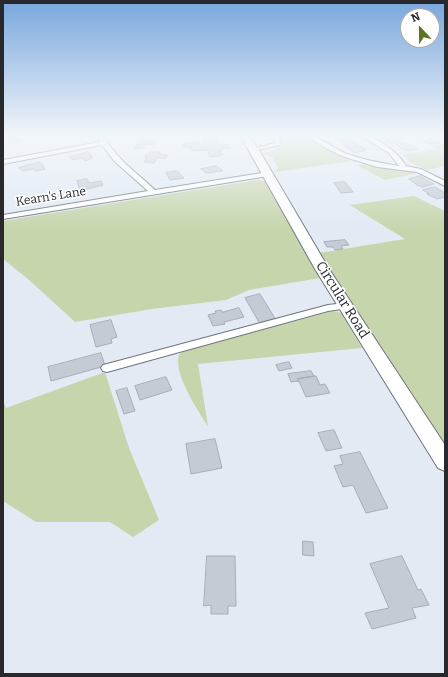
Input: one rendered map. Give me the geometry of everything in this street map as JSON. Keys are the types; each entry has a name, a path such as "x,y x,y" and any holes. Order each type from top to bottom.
{"street":[{"path":"125,167 154,193"},
{"name":"Circular Road","path":"264,167 284,206 345,306 445,462"},
{"path":"395,167 422,171 445,184"},
{"name":"Kearn's Lane","path":"3,217 268,174"},
{"path":"107,368 328,308 345,306"}],"green space":[{"path":"277,167 313,167 275,172 278,168"},
{"path":"359,167 414,171 418,173 385,180"},
{"path":"420,167 442,167 428,170"},
{"path":"257,180 265,181 320,278 249,290 226,300 152,309 75,322 28,279 3,259 3,221"},
{"path":"414,196 445,211 445,447 319,253 405,239 350,205"},
{"path":"333,311 342,313 362,348 198,364 208,426 193,402 183,381 178,363 179,355 184,351"},
{"path":"105,372 129,448 159,520 133,537 110,522 36,522 3,501 3,400 6,408"}],"building":[{"path":"43,167 45,169 37,171 33,169 23,171 19,168"},
{"path":"218,167 223,171 206,173 201,169"},
{"path":"177,171 184,178 170,180 166,173"},
{"path":"420,176 434,184 422,187 409,179"},
{"path":"87,179 89,183 101,181 103,185 80,191 77,181"},
{"path":"345,182 353,192 341,193 334,183"},
{"path":"435,187 445,193 445,197 437,199 427,194 429,194 423,190"},
{"path":"345,240 349,245 341,246 343,249 335,250 333,247 327,247 324,242"},
{"path":"260,294 276,320 260,324 245,298"},
{"path":"239,308 244,317 224,322 225,324 213,326 208,315 216,313 215,311 221,310 222,312"},
{"path":"111,320 117,337 111,339 112,343 96,347 90,325"},
{"path":"101,353 105,366 51,381 48,367"},
{"path":"289,362 292,368 279,371 276,365"},
{"path":"311,371 314,376 298,379 299,381 291,382 288,374"},
{"path":"316,376 320,385 325,384 330,393 306,397 298,379"},
{"path":"166,377 172,390 140,400 135,386"},
{"path":"127,388 135,411 124,414 116,391"},
{"path":"334,430 342,448 326,451 318,433"},
{"path":"215,439 222,468 191,474 186,444"},
{"path":"360,452 388,508 366,513 353,485 343,487 334,466 343,464 340,456"},
{"path":"303,541 313,542 314,556 303,555"},
{"path":"207,556 235,556 236,606 228,606 228,614 211,614 211,605 204,606"},
{"path":"402,556 418,590 421,589 429,605 412,608 416,618 372,629 365,613 389,608 370,564"}]}
